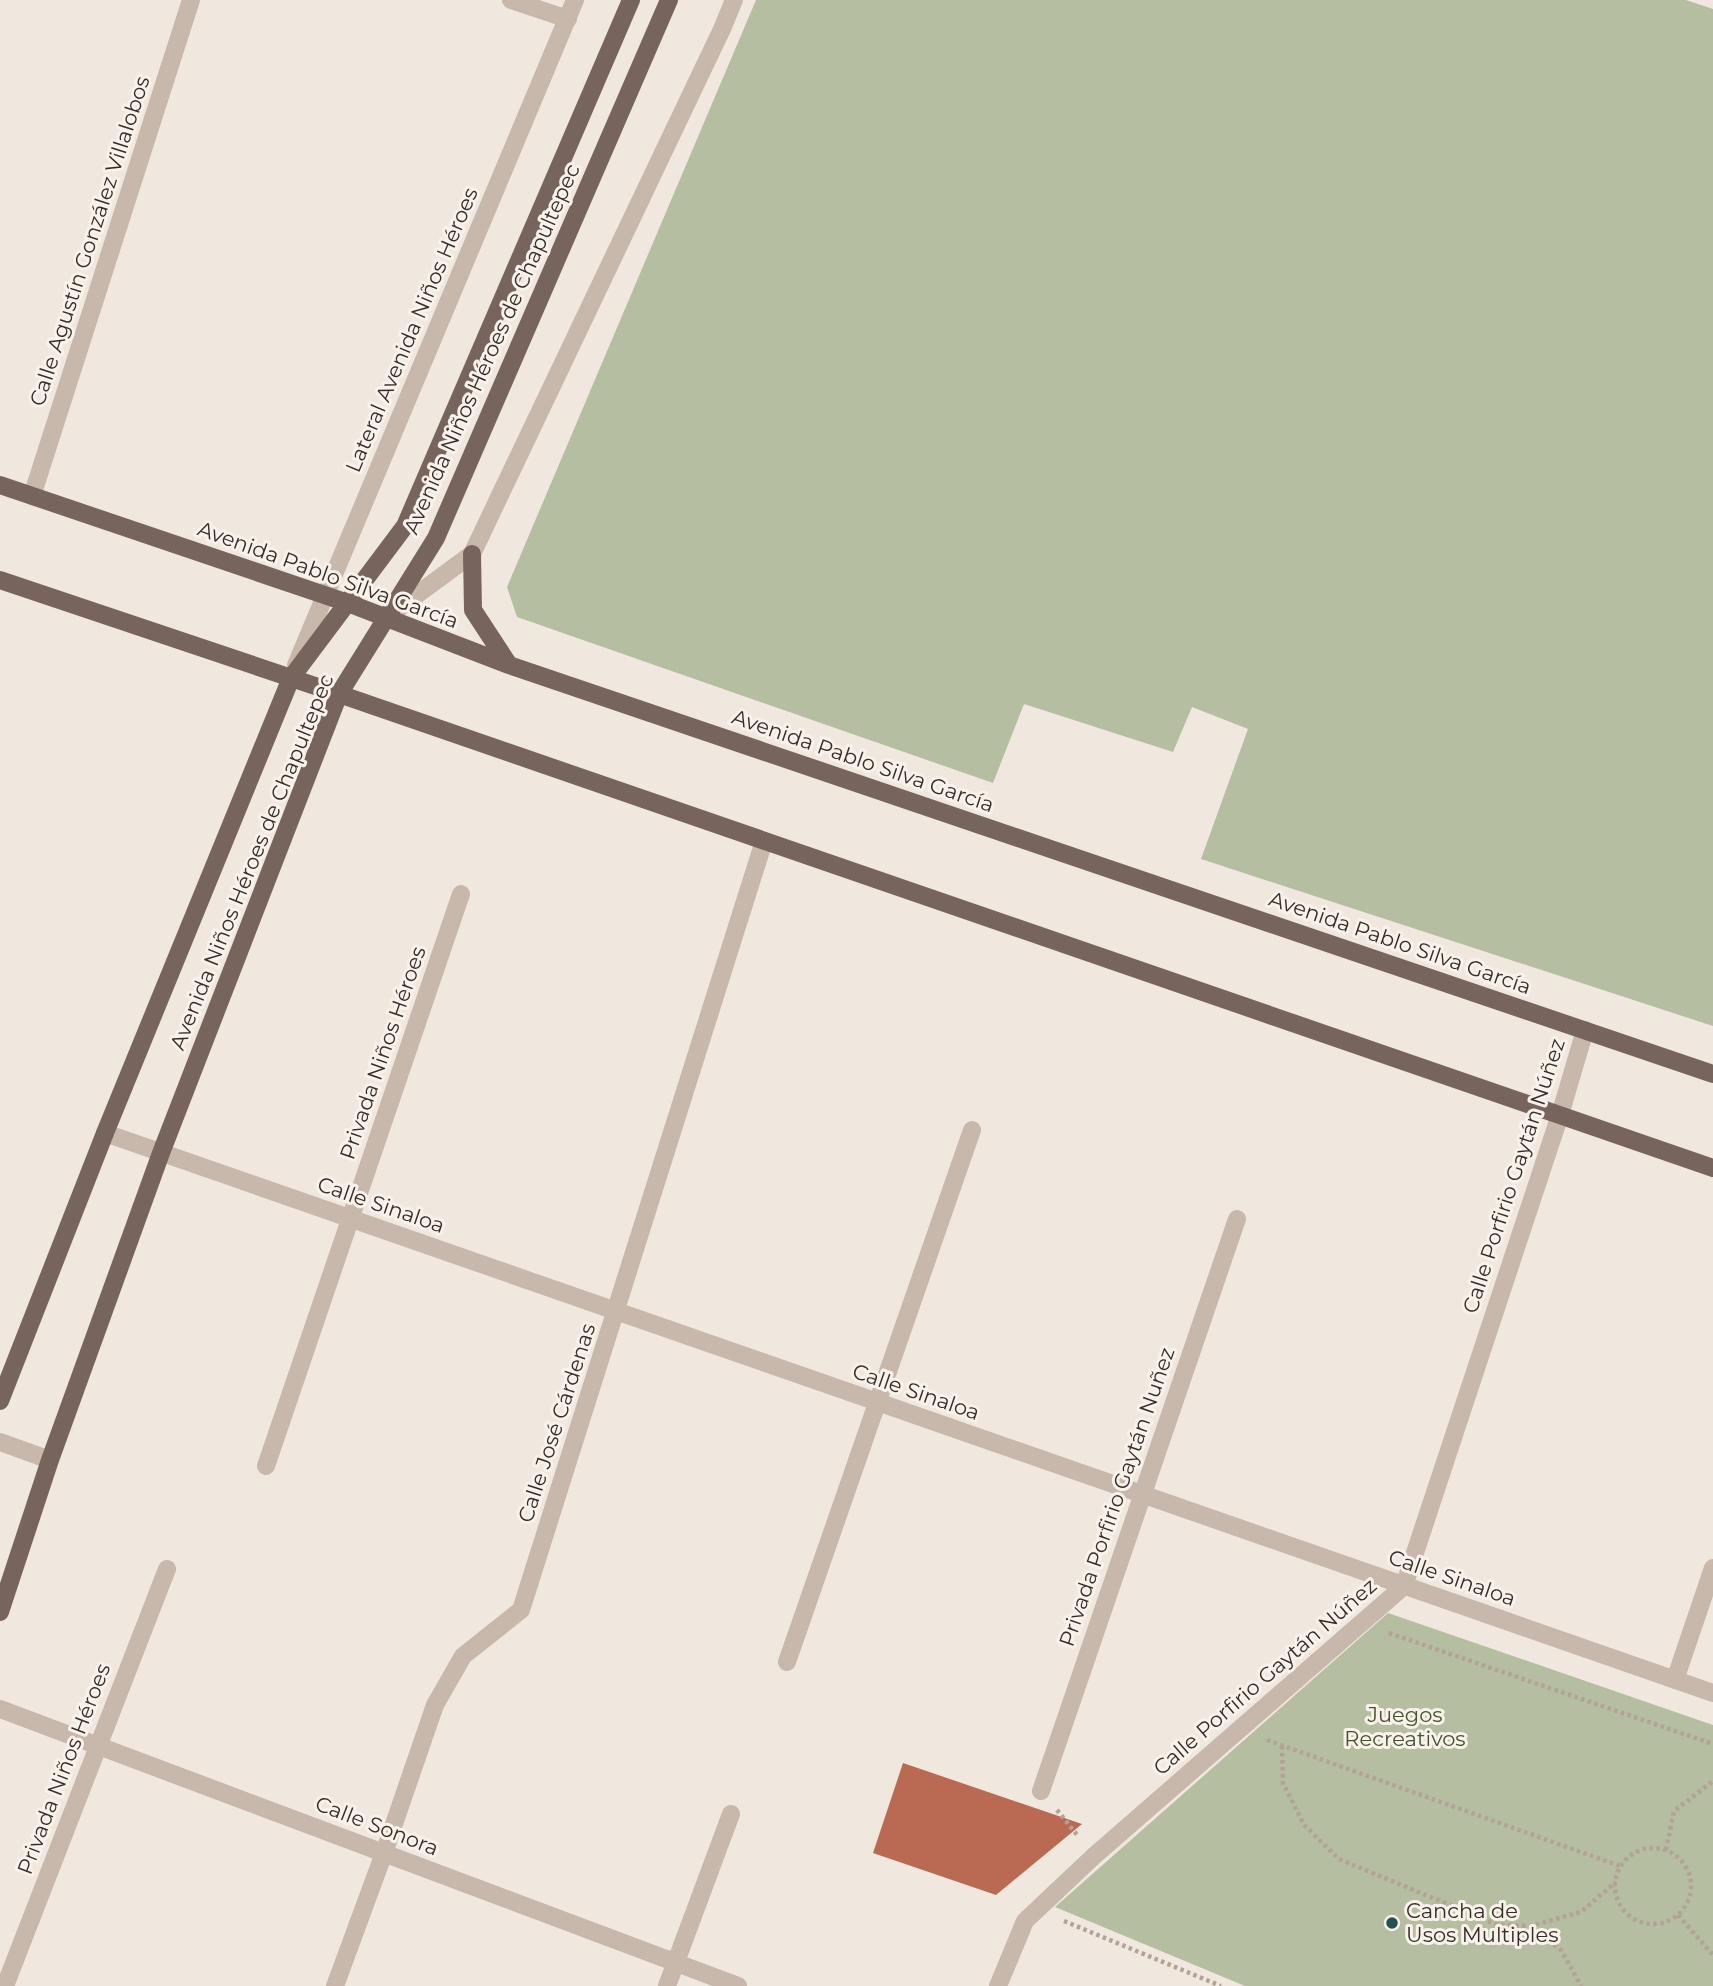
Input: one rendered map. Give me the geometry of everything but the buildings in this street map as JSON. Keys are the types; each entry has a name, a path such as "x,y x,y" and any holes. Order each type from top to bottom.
{"main road":[{"name":"Avenida Niños Héroes de Chapultepec","path":"0,1401 105,1133 291,678 405,526 631,0"},
{"name":"Avenida Niños Héroes de Chapultepec","path":"0,1612 50,1460 161,1153 339,694 436,538 669,0"},
{"name":"Avenida Pablo Silva García","path":"0,485 326,595 509,665 1713,1074"},
{"path":"472,555 473,610 509,665"},
{"path":"0,580 339,694 1713,1168"}],"street":[{"name":"Calle Agustín González Villalobos","path":"32,496 191,0"},
{"path":"511,0 568,19"},
{"name":"Lateral Avenida Niños Héroes","path":"291,678 576,0"},
{"path":"385,618 472,555 734,0"},
{"name":"Calle José Cárdenas","path":"335,1986 435,1705 463,1656 521,1610 764,841"},
{"name":"Privada Niños Héroes","path":"266,1466 461,894"},
{"name":"Calle Porfirio Gaytán Núñez","path":"998,1986 1025,1921 1094,1856 1404,1586 1560,1115 1585,1030"},
{"path":"787,1662 972,1129"},
{"name":"Calle Sinaloa","path":"105,1133 1713,1693"},
{"name":"Privada Porfirio Gaytán Nuñez","path":"1041,1791 1237,1219"},
{"path":"0,1442 50,1460"},
{"path":"1675,1680 1713,1568"},
{"name":"Privada Niños Héroes","path":"5,1986 167,1569"},
{"name":"Calle Sonora","path":"0,1709 738,1986"},
{"path":"667,1986 731,1814"}],"path":[{"path":"1361,1624 1713,1744"},
{"path":"1240,1728 1620,1866"},
{"path":"1282,1745 1283,1783 1304,1825 1339,1859 1497,1925 1531,1926 1581,1912 1616,1882"},
{"path":"1666,1850 1674,1811 1713,1781"},
{"path":"1041,1791 1094,1856"},
{"path":"1641,1850 1666,1850 1678,1857 1686,1867 1691,1880 1691,1893 1678,1915 1667,1922 1642,1922 1621,1907 1616,1895 1620,1866 1629,1856 1641,1850"},
{"path":"1037,1910 1221,1986"},
{"path":"1678,1915 1713,1955"},
{"path":"1531,1926 1561,1950 1581,1986"}],"green space":[{"path":"756,0 1686,0 1713,9 1713,1026 1201,859 1248,729 1192,707 1173,752 1024,704 993,783 517,617 507,587"},
{"name":"Juegos Recreativos","path":"1388,1613 1713,1725 1713,1986 1245,1986 1055,1907"}],"place":[{"name":"Cancha de Usos Multiples","path":"1392,1923"}]}
